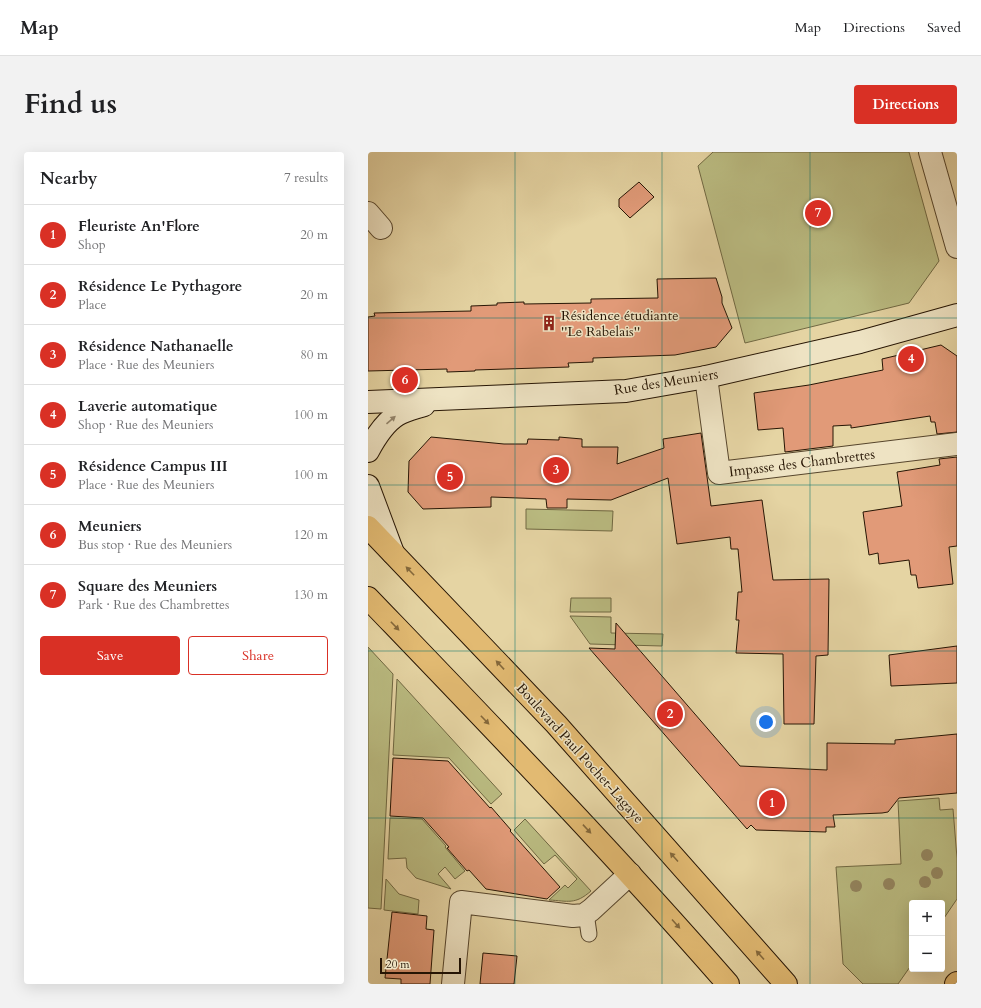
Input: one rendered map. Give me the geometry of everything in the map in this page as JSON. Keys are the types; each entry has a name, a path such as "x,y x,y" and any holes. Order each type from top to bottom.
{"main road":[{"path":"930,152 957,247"},
{"name":"Rue des Meuniers","path":"368,402 626,391 706,377 762,363 860,342 957,315"},
{"name":"Impasse des Chambrettes","path":"706,377 719,473 957,444"},
{"path":"368,451 376,436 397,415 440,399"},
{"path":"368,486 393,553"},
{"name":"Boulevard Paul Pochet-Lagaye","path":"368,527 556,724 786,984"},
{"path":"368,598 630,874 728,984"},
{"path":"453,984 461,902 573,916 584,915 587,923 630,874"}],"green space":[{"path":"713,152 909,152 939,261 909,303 745,343 698,166"},
{"path":"526,509 613,511 612,531 526,529"},
{"path":"571,598 611,598 611,612 570,612"},
{"path":"570,616 611,617 611,633 663,634 662,646 590,644"},
{"path":"368,647 393,674 381,909 368,908"},
{"path":"397,679 502,794 491,804 449,758 393,755"},
{"path":"939,798 940,810 953,809 957,858 957,899 945,917 945,900 909,900 909,968 898,984 863,984 843,964 836,867 901,864 898,801"},
{"path":"390,818 422,819 446,846 445,847 465,871 455,879 445,867 438,874 451,889 416,878 407,868 406,858 388,859"},
{"path":"525,819 591,891 576,900 549,900 565,885 568,888 577,879 555,855 544,864 514,830"},
{"path":"386,879 399,894 419,900 418,914 384,910"}],"building":[{"path":"639,182 654,197 630,218 619,207 619,199"},
{"name":"Résidence étudiante ''Le Rabelais''","path":"716,278 722,297 722,303 732,328 716,347 675,355 593,358 593,362 568,363 569,367 447,372 447,369 368,371 368,317 375,316 374,313 471,311 471,306 497,305 497,303 591,303 591,299 658,298 657,279"},
{"path":"941,345 957,356 957,432 937,434 935,422 931,422 930,416 851,428 851,425 833,426 833,446 785,452 783,428 758,430 754,393 809,385 883,370 882,359"},
{"path":"701,433 711,506 762,500 773,580 829,579 828,655 816,656 814,724 784,724 783,654 736,653 739,620 736,620 738,592 742,592 738,549 731,549 730,537 677,544 668,478 611,500 567,499 567,508 547,508 546,499 491,497 491,507 423,509 408,492 409,461 431,437 504,444 527,444 528,439 559,440 559,437 582,439 582,447 618,447 617,464 664,448 663,439"},
{"path":"957,457 957,546 949,547 953,584 918,588 916,575 911,575 909,560 879,564 878,553 869,555 863,512 902,506 897,472 940,465 939,459"},
{"path":"616,623 740,766 827,770 827,743 895,744 895,740 957,734 957,793 899,798 888,812 833,815 835,827 826,827 826,832 756,830 751,825 747,829 589,648 615,649"},
{"path":"957,646 957,683 891,686 889,655"},
{"path":"393,758 448,761 490,808 491,807 511,830 510,831 560,887 547,899 486,889 469,870 467,871 447,848 449,847 423,818 390,816"},
{"path":"392,912 427,916 426,929 434,930 430,984 401,984 401,979 385,978"},
{"path":"483,953 517,956 514,984 480,984"}],"place":[{"name":"Square des Meuniers","path":"818,213"},
{"name":"Résidence étudiante ''Le Rabelais''","path":"549,323"},
{"name":"Laverie automatique","path":"911,359"},
{"name":"Meuniers","path":"405,380"},
{"name":"Résidence Nathanaelle","path":"556,470"},
{"name":"Résidence Campus III","path":"450,477"},
{"name":"Résidence Le Pythagore","path":"670,714"},
{"name":"Fleuriste An'Flore","path":"772,803"}]}
